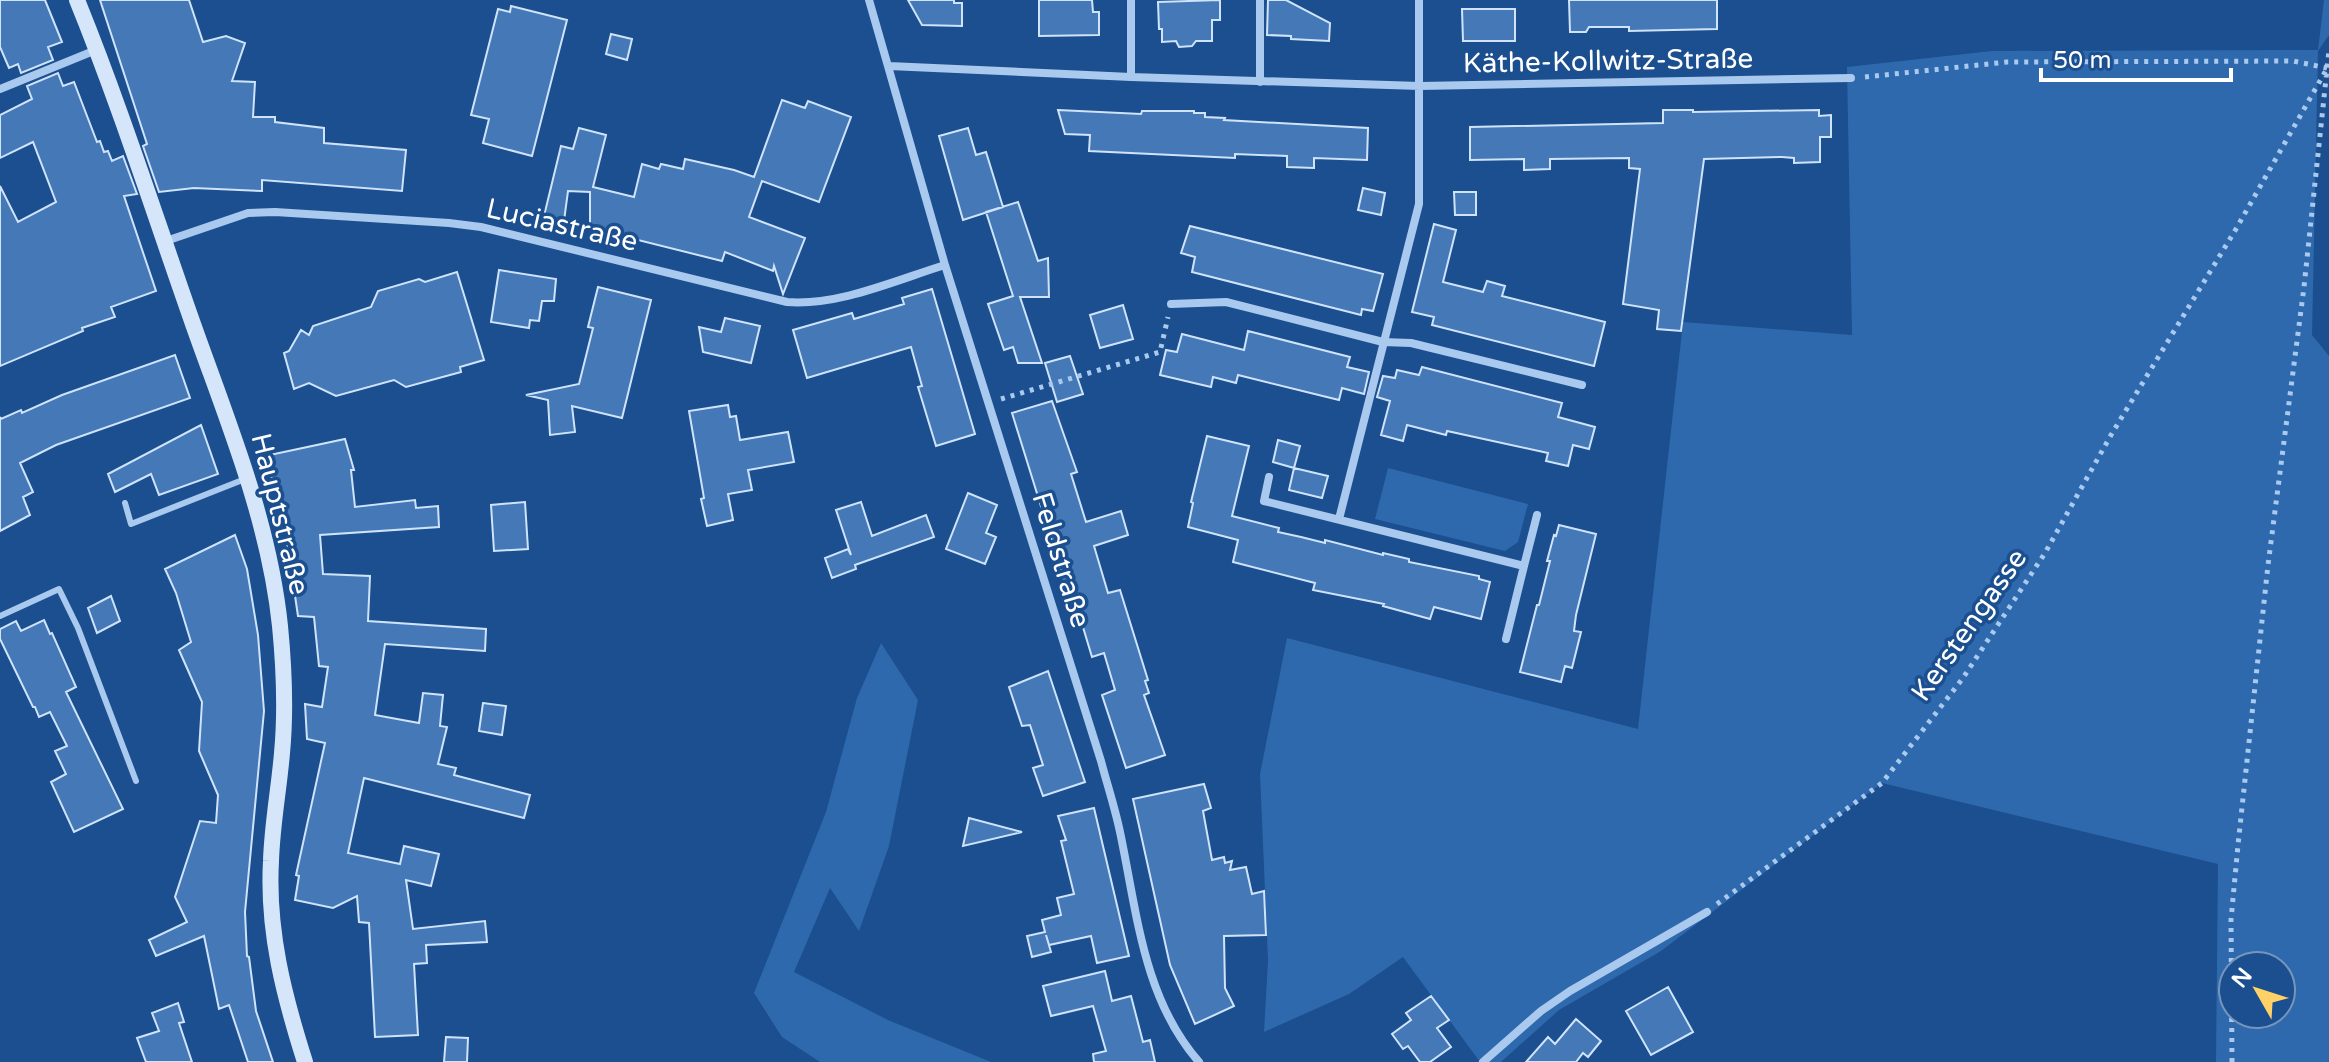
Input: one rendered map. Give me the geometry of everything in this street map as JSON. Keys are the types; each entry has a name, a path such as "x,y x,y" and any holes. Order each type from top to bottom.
{"main road":[{"name":"Hauptstraße","path":"77,0 248,478 267,548 280,625 284,696 283,749 271,860 273,936 287,1005 305,1062"}],"street":[{"name":"Feldstraße","path":"869,0 945,265 1101,761 1119,828 1143,948 1170,1023 1199,1062"},
{"path":"1131,0 1131,77"},
{"path":"1260,0 1260,82"},
{"path":"1339,519 1419,204 1419,0"},
{"path":"0,89 97,50"},
{"name":"Käthe-Kollwitz-Straße","path":"889,66 1420,86 1851,78"},
{"name":"Luciastraße","path":"163,242 248,213 449,223 481,227 787,302 807,304 829,301 945,265"},
{"path":"1171,304 1226,302 1383,342 1411,343 1582,385"},
{"path":"1269,477 1264,501 1524,566"},
{"path":"1506,639 1537,515"},
{"path":"1483,1062 1551,1004 1707,912"}],"lane":[{"path":"125,503 131,524 248,478"},
{"path":"0,616 59,589 78,628 136,781"}],"path":[{"path":"2232,1062 2231,920 2238,845 2329,50"},
{"path":"1851,78 2007,62 2293,61 2328,66"},
{"name":"Kerstengasse","path":"1707,912 1882,783 1963,678 2045,553 2328,66"},
{"path":"990,403 1160,352 1171,304"}],"shaded area":[{"path":"2324,0 2329,0 2329,35 2318,51 2312,335 2329,356 2329,1062 2216,1062 2217,963 2217,1030 2297,1030 2297,950 2217,950 2218,864 1882,783 1661,951 1559,1010 1501,1062 1480,1062 1403,957 1349,994 1264,1032 1268,961 1260,774 1287,638 1638,729 1683,322 1852,335 1847,67 1992,51 2318,50"},
{"path":"1388,468 1528,504 1518,542 1505,551 1375,519"},
{"path":"881,643 918,700 889,846 859,931 830,888 794,972 888,1020 991,1062 820,1062 782,1037 754,993 826,812 857,698"}],"building":[{"path":"0,0 45,0 62,42 48,47 53,60 21,73 18,64 9,68 0,47"},
{"path":"100,0 189,0 203,42 226,36 245,43 232,81 255,82 253,117 275,117 275,122 324,128 324,143 406,150 402,191 262,180 262,191 194,188 159,192 143,146 147,144"},
{"path":"908,0 954,0 954,3 962,3 962,26 922,25"},
{"path":"1039,0 1092,0 1093,12 1099,12 1099,35 1039,36"},
{"path":"1220,0 1220,20 1212,20 1212,41 1196,41 1192,46 1179,47 1176,41 1162,42 1158,2"},
{"path":"1268,0 1286,0 1330,23 1329,41 1267,35"},
{"path":"1569,0 1717,0 1717,29 1629,31 1629,27 1589,27 1586,32 1570,32"},
{"path":"511,6 567,20 532,156 483,143 489,119 471,115 498,9 510,12"},
{"path":"1462,9 1515,9 1515,41 1463,41"},
{"path":"611,34 632,39 627,60 606,54"},
{"path":"58,73 63,86 74,82 97,142 100,141 104,152 108,151 112,161 123,156 137,194 124,196 156,291 111,307 115,317 82,328 83,331 0,366 0,186 18,222 56,202 33,142 0,158 0,115 32,99 27,86"},
{"path":"782,100 805,108 808,101 851,117 819,202 762,181 749,217 805,238 783,294 774,266 773,271 725,252 722,261 590,228 590,192 568,191 564,221 544,216 561,146 573,149 579,128 606,135 593,187 634,197 642,164 659,169 661,164 683,169 685,159 754,177"},
{"path":"1058,110 1141,114 1142,111 1194,111 1205,113 1205,117 1224,120 1368,128 1367,160 1314,158 1314,168 1287,167 1287,156 1235,154 1235,158 1089,151 1090,135 1065,134"},
{"path":"1663,110 1819,110 1819,116 1831,115 1831,137 1820,137 1820,162 1794,163 1794,158 1782,157 1704,159 1681,331 1657,329 1659,310 1623,304 1640,169 1629,168 1629,158 1550,159 1550,169 1524,170 1524,159 1470,160 1470,127 1663,123"},
{"path":"968,128 976,155 986,152 1003,207 963,220 939,136"},
{"path":"1363,188 1385,193 1381,215 1358,210"},
{"path":"1454,192 1476,192 1476,215 1455,215"},
{"path":"1018,202 1038,261 1048,258 1049,297 1020,297 1042,363 1018,363 1013,347 1004,350 988,304 1013,296 986,212"},
{"path":"1434,224 1456,230 1443,282 1483,292 1487,281 1505,286 1502,296 1605,322 1594,366 1432,325 1434,317 1412,312"},
{"path":"1190,226 1383,274 1373,311 1362,309 1361,315 1192,272 1195,257 1181,253"},
{"path":"499,270 556,279 554,301 542,301 539,321 530,320 529,328 491,322"},
{"path":"457,272 484,360 460,367 461,372 406,387 394,380 336,396 309,383 294,389 284,353 289,351 301,330 309,335 313,326 371,307 378,291"},
{"path":"598,287 651,300 622,418 572,406 575,432 550,435 548,400 526,395 579,384 593,328 588,327"},
{"path":"932,289 975,434 936,446 918,387 922,386 911,347 807,378 793,330 852,313 854,319 904,304 902,298"},
{"path":"1123,305 1133,339 1100,348 1090,315"},
{"path":"725,318 760,326 751,363 703,352 699,327 721,332"},
{"path":"1248,331 1350,357 1347,367 1369,372 1364,394 1342,388 1339,400 1238,375 1236,383 1213,377 1211,387 1160,375 1166,350 1177,352 1182,334 1244,350"},
{"path":"175,355 190,398 56,445 20,463 33,492 23,497 30,515 0,531 0,417 21,410 22,413 62,395"},
{"path":"1070,356 1083,394 1057,402 1045,363"},
{"path":"1422,367 1562,403 1558,417 1595,427 1589,449 1573,445 1568,466 1546,461 1548,453 1447,431 1446,435 1407,425 1403,441 1381,435 1390,401 1377,397 1383,376 1395,378 1397,370 1419,375"},
{"path":"1052,401 1077,472 1071,474 1086,522 1121,511 1128,535 1094,546 1108,593 1120,590 1148,680 1145,681 1149,693 1144,695 1165,755 1126,768 1102,695 1115,690 1104,653 1092,657 1076,604 1072,606 1012,413"},
{"path":"728,405 730,417 736,416 740,440 788,432 794,462 748,470 752,490 728,494 733,520 707,526 689,411"},
{"path":"201,425 218,474 159,495 151,474 115,492 108,474"},
{"path":"1207,436 1249,446 1232,516 1279,528 1278,532 1479,576 1479,579 1490,582 1481,619 1434,607 1430,619 1384,604 1313,590 1315,583 1233,562 1238,540 1188,527"},
{"path":"345,439 354,470 351,470 355,507 415,500 416,508 438,506 439,527 320,535 323,574 370,576 368,621 486,629 485,651 385,644 375,715 419,723 423,693 443,695 440,726 447,727 438,764 456,768 454,775 530,795 524,818 364,778 348,853 400,864 404,846 439,854 431,886 406,880 413,929 485,921 487,942 426,945 427,963 414,964 418,1035 375,1037 369,923 359,922 357,896 333,908 295,900 299,876 296,875 325,743 307,739 305,704 322,707 328,667 319,666 314,617 298,616 283,515 265,456"},
{"path":"1278,440 1300,446 1294,468 1273,462"},
{"path":"1294,468 1328,476 1322,498 1289,490"},
{"path":"968,493 997,505 986,533 996,537 985,564 946,549"},
{"path":"525,502 528,549 494,551 491,505"},
{"path":"861,502 872,536 926,515 934,537 855,565 856,569 832,578 825,558 848,549 851,555 836,510"},
{"path":"1559,525 1596,534 1576,615 1574,631 1581,632 1572,668 1565,666 1561,682 1520,672"},
{"path":"235,535 247,569 258,635 264,711 245,912 247,956 256,1011 273,1062 248,1062 229,1005 219,1009 204,936 156,956 149,940 187,922 175,897 200,821 216,823 218,795 199,751 202,702 179,650 191,642 165,569"},
{"path":"111,596 120,621 97,633 88,608"},
{"path":"44,620 76,687 66,692 123,809 74,832 51,782 66,774 55,751 67,746 50,712 39,717 0,639 0,629 16,621 21,631"},
{"path":"1048,671 1085,782 1043,796 1033,768 1043,765 1030,725 1022,726 1009,687"},
{"path":"483,703 506,706 502,735 479,731"},
{"path":"1204,784 1211,808 1203,811 1212,860 1224,857 1225,863 1232,861 1230,870 1246,867 1252,894 1264,891 1266,935 1224,936 1225,988 1234,1006 1195,1024 1170,965 1133,799"},
{"path":"1094,808 1129,956 1097,963 1091,936 1049,945 1046,935 1051,952 1032,957 1027,936 1045,932 1042,920 1061,915 1057,898 1074,894 1061,841 1066,840 1058,816"},
{"path":"969,818 1022,832 963,846"},
{"path":"1105,971 1112,1001 1131,996 1143,1042 1150,1040 1155,1062 1094,1062 1093,1054 1106,1051 1093,1006 1051,1016 1043,986"},
{"path":"1668,987 1693,1032 1651,1055 1626,1011"},
{"path":"1431,996 1449,1020 1437,1028 1451,1047 1430,1062 1420,1062 1408,1046 1403,1049 1392,1034 1411,1020 1406,1013"},
{"path":"178,1003 184,1022 179,1023 192,1062 146,1062 137,1038 159,1031 152,1013"},
{"path":"1576,1019 1601,1041 1588,1057 1583,1053 1576,1062 1526,1062 1548,1037 1555,1044"},
{"path":"446,1037 468,1038 467,1062 444,1062"}]}
